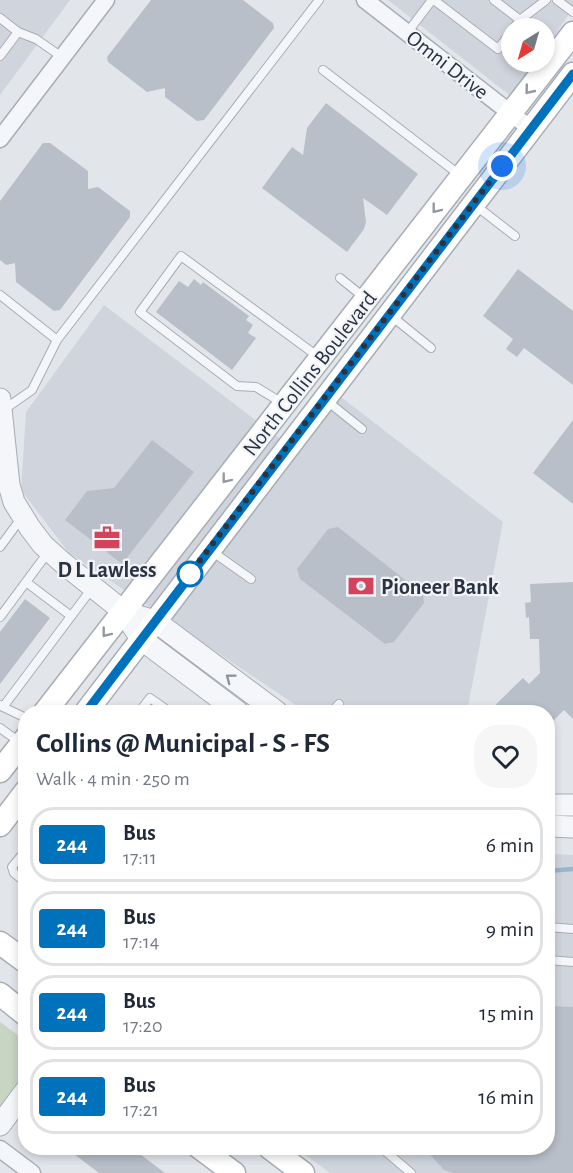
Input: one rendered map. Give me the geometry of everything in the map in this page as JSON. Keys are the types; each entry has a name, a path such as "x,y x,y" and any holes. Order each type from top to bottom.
{"main road":[{"name":"North Collins Boulevard","path":"50,705 573,33"},
{"name":"North Collins Boulevard","path":"91,705 208,549 573,74"},
{"path":"351,319 389,314 396,282 420,231"},
{"path":"0,771 18,748"},
{"path":"0,825 18,801"},
{"path":"0,943 18,956"},
{"path":"0,994 18,1009"},
{"path":"210,1155 234,1173"},
{"path":"280,1155 303,1173"}],"street":[{"path":"0,139 106,0"},
{"name":"Omni Drive","path":"365,0 531,129"},
{"path":"1,407 9,485 14,502 30,528 50,551 148,630 267,705"},
{"path":"148,630 229,705"},
{"path":"555,805 573,805"},
{"path":"555,826 573,827"},
{"path":"0,1125 18,1101"},
{"path":"0,1149 33,1173"}],"lane":[{"path":"1,407 32,390 57,340 319,0"},
{"path":"407,33 433,0 498,49 501,45"},
{"path":"494,0 517,18"},
{"path":"523,18 546,0"},
{"path":"557,0 573,12"},
{"path":"0,18 18,32 36,39 62,57"},
{"path":"0,56 18,32"},
{"path":"323,70 462,177"},
{"path":"474,204 515,236"},
{"path":"285,404 256,387 237,386 140,312 181,256 320,358"},
{"path":"340,278 366,299"},
{"path":"0,295 57,340"},
{"path":"389,314 431,348"},
{"path":"324,399 362,429"},
{"path":"0,547 23,516"},
{"path":"208,549 251,579"},
{"path":"0,617 50,551"},
{"path":"26,582 71,616"},
{"path":"18,714 1,706 93,587"},
{"path":"145,705 150,698 160,705"},
{"path":"0,728 18,738"},
{"path":"18,860 12,867 18,876"},
{"path":"555,928 573,929"},
{"path":"555,961 573,962"},
{"path":"391,1155 411,1173"}],"shaded area":[{"path":"0,0 70,0 0,95"},
{"path":"388,0 573,0 573,8 555,35 555,18 501,18 501,72 529,72 512,97"},
{"path":"104,305 299,453 341,397 503,522 468,705 296,705 69,553 21,490 26,412"},
{"path":"555,854 573,855 573,1173 330,1173 306,1155 555,1155"}],"green space":[{"path":"0,1022 18,1035 18,1086 0,1111"}],"building":[{"path":"151,0 243,0 273,23 274,28 204,120 197,121 165,97 165,88 147,92 108,62 107,57"},
{"path":"326,103 418,174 387,215 363,198 366,222 364,229 347,252 262,188 292,147 303,155 307,128"},
{"path":"43,143 50,143 88,171 88,189 98,187 130,211 130,217 60,310 54,311 16,282 15,263 6,265 0,260 0,201"},
{"path":"518,269 573,311 573,385 524,348 517,357 506,349 513,339 483,316"},
{"path":"194,279 201,285 203,282 249,316 246,320 253,325 248,333 256,338 232,370 156,312 179,281 188,287"},
{"path":"573,420 573,504 533,473"},
{"path":"152,440 194,472 122,564 65,520 87,491 114,488"},
{"name":"Pioneer Bank","path":"338,527 423,594 424,603 394,642 385,644 300,579 297,569 328,529"},
{"path":"573,582 573,719 564,710 555,719 555,705 495,705 523,678 529,684 540,673 539,639 530,639 529,617 526,618 525,603 531,602 530,584"},
{"path":"25,599 50,618 0,684 0,632"},
{"path":"555,1006 573,1007 573,1173 453,1173 444,1170 430,1155 555,1155"},
{"path":"75,1155 141,1155 165,1173 99,1173"}],"waterway":[{"path":"555,870 573,869"}],"bus line":[{"name":"244","path":"91,705 573,74"}],"place":[{"name":"D L Lawless","path":"107,538"},
{"name":"Pioneer Bank","path":"361,586"}],"route":[{"path":"190,574 185,580 502,166"}]}
